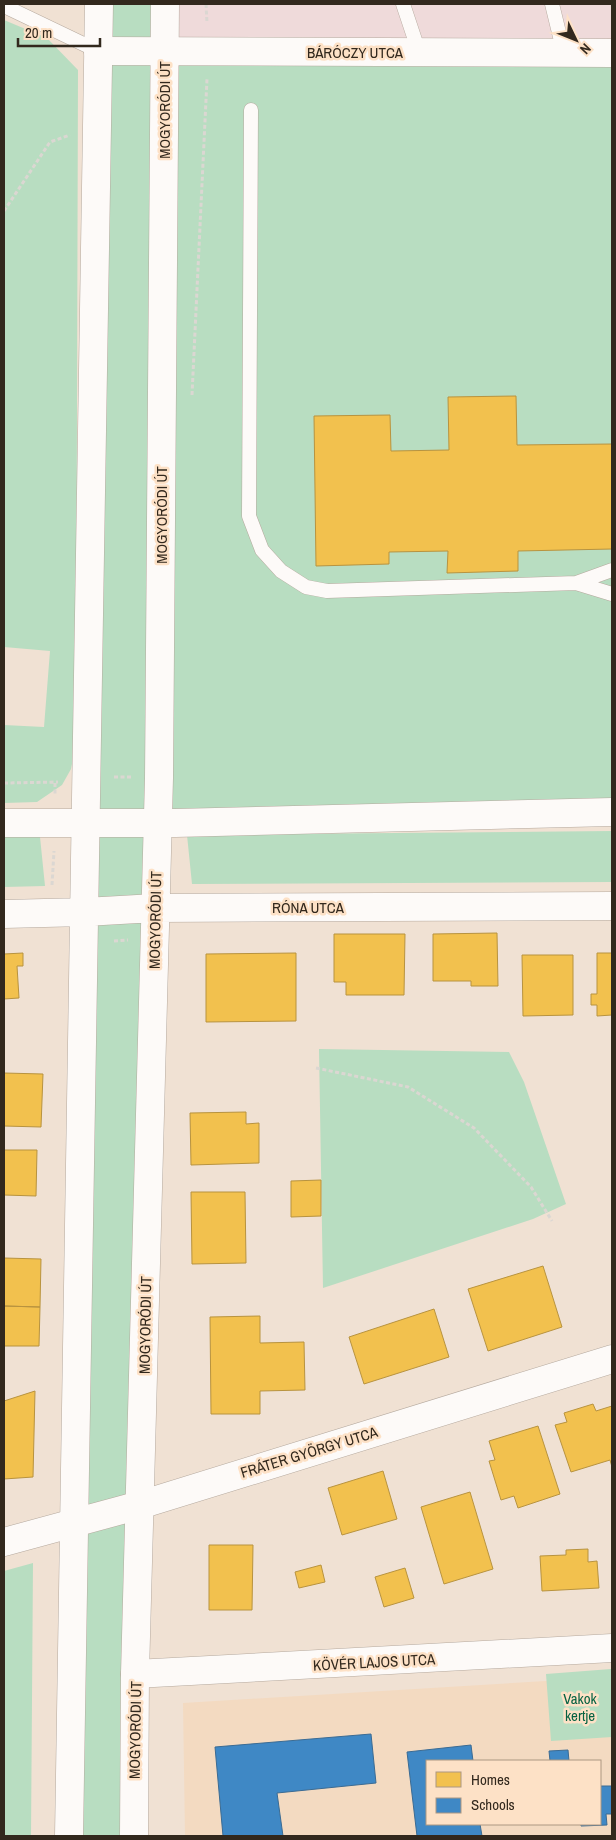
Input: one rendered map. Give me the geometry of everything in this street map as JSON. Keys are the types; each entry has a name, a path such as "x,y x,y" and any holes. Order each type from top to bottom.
{"street":[{"path":"69,1836 99,4"},
{"name":"MOGYORÓDI ÚT","path":"134,1836 135,1674 158,823 165,4"},
{"name":"BÁRÓCZY UTCA","path":"98,51 612,53"},
{"path":"4,823 158,823 612,812"},
{"name":"RÓNA UTCA","path":"4,914 156,908 612,906"},
{"name":"FRÁTER GYÖRGY UTCA","path":"4,1542 140,1505 612,1359"},
{"name":"KÖVÉR LAJOS UTCA","path":"135,1674 612,1648"}],"lane":[{"path":"404,4 419,52"},
{"path":"552,4 564,53"},
{"path":"4,6 98,51"},
{"path":"252,110 250,516 262,550 281,571 306,588 327,591 576,583 612,570"},
{"path":"576,583 612,594"}],"path":[{"path":"192,397 208,52 206,4"},
{"path":"4,211 50,142 98,128"},
{"path":"4,782 55,783"},
{"path":"316,1068 408,1087 474,1128 531,1187 552,1221"}],"shaded area":[{"path":"167,4 612,4 612,47 167,45"},
{"path":"612,1677 612,1836 185,1836 183,1703"}],"green space":[{"path":"99,4 165,4 165,51 612,53 612,812 158,823 134,1836 69,1836"},
{"path":"4,20 47,38 78,70 76,743 71,769 62,785 37,802 4,803 4,725 44,727 50,651 4,647"},
{"path":"612,831 612,882 192,884 187,835"},
{"path":"4,837 40,837 45,886 4,887"},
{"path":"319,1049 509,1052 524,1082 566,1204 533,1219 323,1288"},
{"path":"33,1563 31,1836 4,1836 4,1571"},
{"name":"Vakok kertje","path":"611,1669 612,1737 551,1741 546,1674"}],"building: Homes":[{"path":"516,396 517,445 612,444 612,549 518,551 518,571 447,573 448,551 389,552 389,564 316,566 314,416 390,415 391,451 449,450 448,397"},
{"path":"497,933 498,986 471,986 471,981 433,981 433,934"},
{"path":"334,934 405,934 404,995 346,995 346,982 334,982"},
{"path":"23,953 23,966 17,966 19,998 4,999 4,954"},
{"path":"296,953 296,1021 206,1022 206,954"},
{"path":"597,953 612,953 612,1015 597,1016 597,1005 591,1005 591,994 597,994"},
{"path":"522,955 573,955 573,1015 523,1016"},
{"path":"4,1073 43,1074 41,1127 4,1126"},
{"path":"246,1112 246,1124 259,1123 259,1163 191,1165 190,1113"},
{"path":"4,1150 37,1150 36,1196 4,1195"},
{"path":"321,1180 321,1216 291,1217 291,1181"},
{"path":"191,1192 245,1192 246,1263 192,1264"},
{"path":"4,1258 41,1259 40,1307 4,1306"},
{"path":"543,1266 562,1327 488,1351 468,1289"},
{"path":"4,1306 40,1307 39,1346 4,1346"},
{"path":"434,1309 449,1357 364,1384 349,1337"},
{"path":"260,1316 260,1343 304,1342 305,1390 260,1391 260,1414 211,1414 210,1317"},
{"path":"35,1391 33,1477 4,1479 4,1401"},
{"path":"593,1404 596,1411 612,1406 612,1467 610,1460 571,1472 555,1425 567,1422 564,1413"},
{"path":"538,1426 560,1494 518,1508 514,1496 501,1500 489,1461 495,1460 489,1441"},
{"path":"383,1471 397,1519 342,1535 328,1488"},
{"path":"470,1492 493,1569 444,1584 421,1507"},
{"path":"209,1545 253,1545 252,1610 209,1610"},
{"path":"588,1549 588,1562 597,1561 599,1588 542,1591 540,1556 566,1555 566,1550"},
{"path":"321,1565 325,1582 299,1588 295,1572"},
{"path":"405,1568 414,1598 384,1607 375,1577"}],"building: Schools":[{"path":"371,1734 376,1783 277,1793 283,1836 223,1836 215,1747"},
{"path":"471,1745 473,1760 426,1760 426,1825 480,1825 482,1836 417,1836 407,1752"},
{"path":"568,1750 569,1760 550,1760 549,1751"},
{"path":"601,1786 612,1786 612,1814 606,1814 607,1825 581,1826 601,1825"}]}
